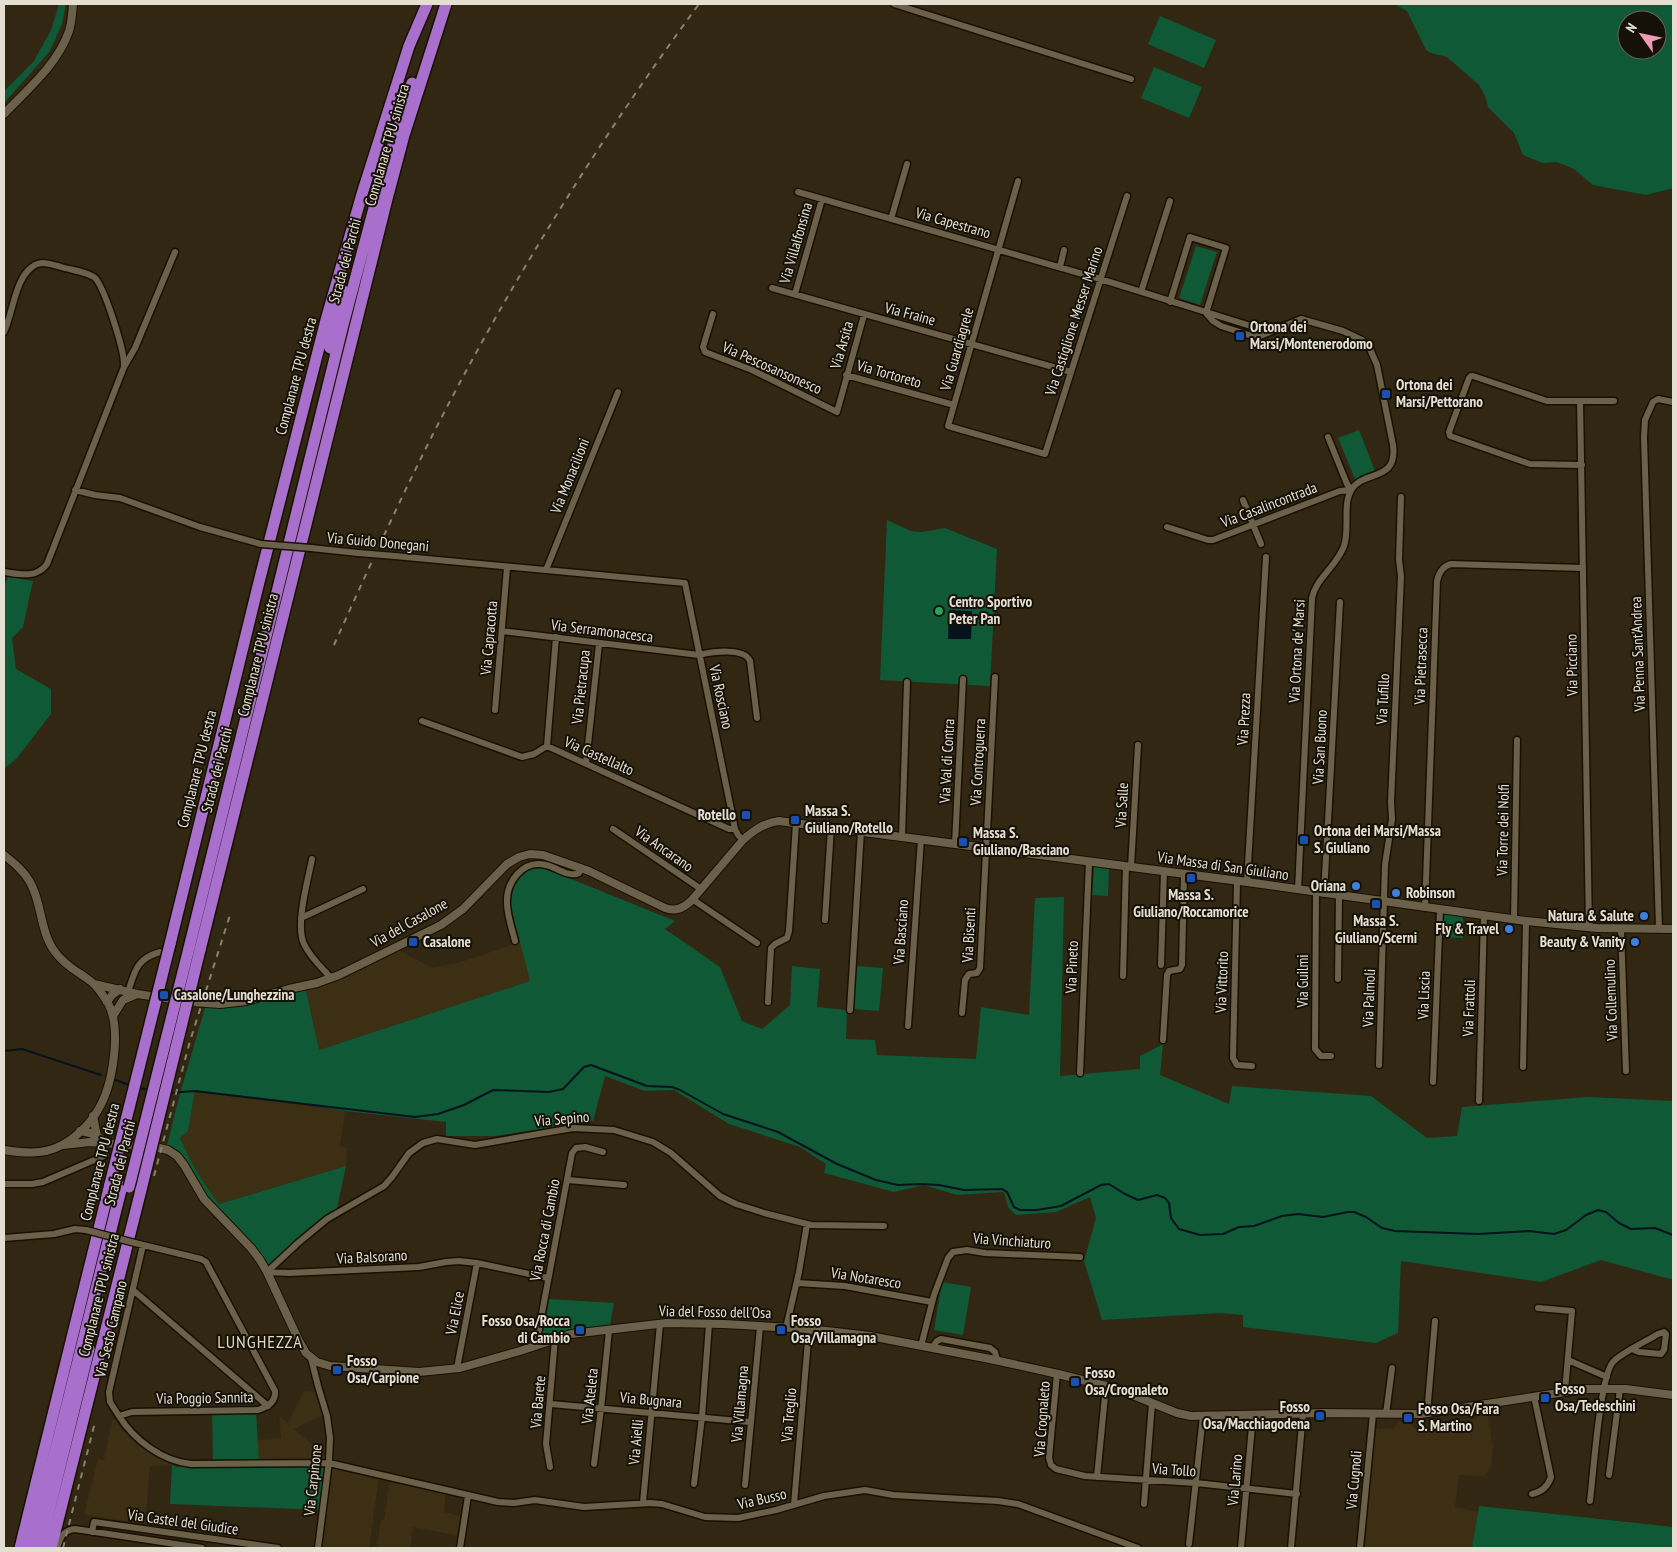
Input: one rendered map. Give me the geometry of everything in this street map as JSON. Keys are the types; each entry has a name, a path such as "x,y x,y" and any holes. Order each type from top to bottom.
{"highway":[{"name":"Strada dei Parchi","path":"185,947 336,321 373,186 427,4"},
{"name":"Strada dei Parchi","path":"40,1548 60,1452 125,1187 343,325 396,132 439,4"},
{"name":"Complanare TPU sinistra","path":"51,1548 60,1452 185,947 404,135 446,4"},
{"name":"Strada dei Parchi","path":"31,1548 60,1452"},
{"path":"20,1548 60,1452"}],"street":[{"path":"4,114 44,72 58,54 70,29 73,4"},
{"path":"894,4 1131,79"},
{"path":"891,219 907,164"},
{"name":"Via Guardiagrele","path":"1018,181 948,426 1045,454"},
{"name":"Via Capestrano","path":"798,192 1100,279"},
{"name":"Via Castiglione Messer Marino","path":"1045,454 1127,196"},
{"name":"Via Villalfonsina","path":"794,294 822,199"},
{"path":"1141,292 1170,201"},
{"path":"1170,302 1190,237 1226,248 1206,313"},
{"path":"1060,267 1064,250"},
{"path":"4,572 28,575 37,573 45,567 49,560 124,368 136,346 175,252"},
{"path":"4,332 8,325 22,278 34,265 46,263 82,272 95,278 102,289 122,352 124,368"},
{"path":"1100,279 1270,332 1296,320 1303,320 1354,335 1372,351 1393,445 1393,456 1384,472 1358,483 1351,490 1328,437"},
{"name":"Via Fraine","path":"772,288 1071,372"},
{"name":"Via Pescosansonesco","path":"713,314 704,346 705,352 747,368 837,412"},
{"name":"Via Arsita","path":"837,412 864,315"},
{"name":"Via Tortoreto","path":"846,375 954,405"},
{"path":"1582,465 1530,464 1452,437 1449,433 1470,376 1545,401 1614,401"},
{"name":"Via Monacilioni","path":"546,570 618,392"},
{"name":"Via Penna Sant'Andrea","path":"1659,929 1644,436 1645,420 1653,402 1658,399 1673,402"},
{"name":"Via Picciano","path":"1580,401 1589,928"},
{"name":"Via Guido Donegani","path":"75,490 120,498 200,526 261,544 685,583"},
{"name":"Via Casalincontrada","path":"1167,527 1211,540 1340,491 1351,490"},
{"name":"Via Ortona de' Marsi","path":"1298,890 1312,598 1315,589 1338,558 1344,546 1347,531 1348,497 1351,490"},
{"name":"Via Tufillo","path":"1385,902 1385,865 1392,815 1401,576 1399,560 1401,497"},
{"path":"1243,500 1261,544"},
{"name":"Via Prezza","path":"1247,882 1266,558"},
{"name":"Via Pietrasecca","path":"1425,908 1438,576 1443,568 1451,564 1583,568"},
{"name":"Via Capracotta","path":"495,710 507,568"},
{"name":"Via Rosciano","path":"685,583 735,829"},
{"name":"Via San Buono","path":"1320,893 1340,602"},
{"name":"Via Serramonacesca","path":"502,632 699,655 725,651 744,654 748,656 750,661 757,718"},
{"path":"547,746 556,637"},
{"name":"Via Pietracupa","path":"586,763 599,644"},
{"name":"Via Controguerra","path":"985,848 995,677"},
{"name":"Via Val di Contra","path":"955,844 964,679"},
{"path":"902,836 907,682"},
{"name":"Via Castellalto","path":"422,721 522,756 532,755 547,746 729,829 735,829"},
{"name":"Via Torre dei Nolfi","path":"1514,920 1517,740"},
{"name":"Via Salle","path":"1129,867 1138,745"},
{"name":"Via Massa di San Giuliano","path":"743,840 757,828 779,821 1247,882 1514,920 1589,928 1673,929"},
{"path":"768,1002 771,949 775,944 785,939 789,933 796,823"},
{"path":"825,920 830,828"},
{"name":"Via Ancarano","path":"613,829 701,889"},
{"path":"735,829 743,840"},
{"path":"850,1010 861,831"},
{"name":"Via Basciano","path":"908,1026 921,839"},
{"name":"Via del Casalone","path":"94,984 137,994 192,1002 227,1004 331,978 444,923 463,909 503,868 517,858 530,854 539,854 582,868 670,910 677,910 692,899 743,840"},
{"name":"Via Bisenti","path":"962,1014 965,979 969,974 977,973 980,970 985,848"},
{"path":"4,855 22,871 31,884 46,934 55,952 65,963 94,984 107,1002 113,1016 115,1036 114,1058 105,1094 93,1116 80,1131 63,1145"},
{"path":"312,858 301,918 301,932 304,944 331,978"},
{"name":"Via Pineto","path":"1080,1072 1089,862"},
{"path":"515,941 507,902 511,886 518,872 527,866 537,864 546,865 573,875 578,874 582,868"},
{"path":"1123,976 1129,867"},
{"path":"1160,965 1164,871"},
{"path":"1163,1040 1167,973 1170,970 1180,969 1182,965 1184,874"},
{"name":"Via Vittorito","path":"1237,882 1232,1058 1237,1065 1252,1066"},
{"path":"301,918 363,889"},
{"name":"Via Guilmi","path":"1320,893 1315,1049 1321,1056 1331,1056"},
{"path":"1338,979 1339,896"},
{"path":"692,899 757,943"},
{"name":"Via Palmoli","path":"1379,1066 1385,902"},
{"name":"Via Liscia","path":"1433,1082 1440,910"},
{"name":"Via Frattoli","path":"1479,1101 1484,916"},
{"path":"1522,1067 1526,921"},
{"name":"Via Collemulino","path":"1621,929 1626,1071"},
{"path":"128,992 136,966 152,954 160,952"},
{"path":"107,1002 120,989"},
{"path":"107,1002 123,1000 137,994"},
{"path":"113,1016 123,1000"},
{"path":"93,1116 97,1136"},
{"name":"Via Sepino","path":"267,1272 303,1238 327,1219 384,1186 415,1148 422,1143 434,1140 473,1145 573,1128 599,1128 622,1132 650,1141 665,1149 726,1200 764,1213 807,1224 884,1226"},
{"path":"80,1131 97,1136 110,1143"},
{"path":"80,1131 90,1142"},
{"path":"4,1150 36,1152 63,1145 90,1142 158,1147 176,1155 183,1163 204,1200 251,1248 267,1272 301,1345 311,1358"},
{"name":"Via Rocca di Cambio","path":"536,1346 573,1149 585,1148 603,1152"},
{"path":"4,1184 46,1182 106,1155"},
{"path":"568,1180 624,1185"},
{"path":"786,1328 797,1283 807,1224"},
{"name":"Via Poggio Sannita","path":"4,1238 54,1234 75,1229 86,1230 201,1259 206,1262 274,1388 274,1398 268,1406 252,1410 132,1412 119,1416"},
{"name":"Via Sesto Campano","path":"119,1416 110,1402 108,1392 143,1245"},
{"name":"Via Vinchiaturo","path":"921,1346 932,1302 948,1258 956,1250 1080,1257"},
{"name":"Via Balsorano","path":"267,1272 290,1273 417,1268 451,1262 477,1263 548,1278"},
{"name":"Via Elice","path":"457,1368 477,1263"},
{"name":"Via Notaresco","path":"797,1283 845,1286 932,1302"},
{"path":"132,1290 268,1406"},
{"path":"1538,1308 1572,1311 1565,1391"},
{"path":"1427,1414 1435,1321"},
{"name":"Via del Fosso dell'Osa","path":"311,1358 323,1364 339,1368 419,1372 477,1364 576,1333 660,1324 708,1324 840,1331 997,1360 1106,1386 1126,1392 1179,1414 1203,1416 1303,1413 1427,1414 1565,1391 1603,1389 1673,1395"},
{"name":"Via Aielli","path":"643,1502 660,1324"},
{"path":"694,1484 702,1417 708,1324"},
{"name":"Via Villamagna","path":"745,1485 760,1326"},
{"name":"Via Treglio","path":"794,1504 809,1329"},
{"name":"Via Ateleta","path":"594,1464 609,1330"},
{"path":"1590,1501 1603,1389 1609,1367 1613,1361 1632,1349 1662,1333 1666,1335 1663,1353 1638,1352 1632,1349"},
{"name":"Via Barete","path":"550,1466 546,1446 555,1339"},
{"path":"1664,1348 1673,1348"},
{"name":"Via Carpinone","path":"311,1358 328,1419 330,1446 318,1548"},
{"path":"1568,1360 1607,1377"},
{"path":"1386,1414 1392,1368"},
{"name":"Via Crognaleto","path":"1051,1465 1049,1457 1057,1374"},
{"path":"1097,1477 1106,1386"},
{"path":"1609,1475 1620,1389"},
{"path":"1532,1494 1546,1487 1551,1477 1534,1396"},
{"path":"1144,1504 1152,1403"},
{"name":"Via Bugnara","path":"551,1404 750,1422"},
{"path":"1291,1548 1303,1413"},
{"name":"Via Cugnoli","path":"1360,1548 1373,1414"},
{"name":"Via Larino","path":"1241,1548 1253,1415"},
{"name":"Via Busso","path":"119,1416 130,1432 153,1450 180,1463 329,1463 468,1496 507,1503 540,1500 584,1508 643,1502 716,1518 746,1517 824,1496 863,1490 893,1495 1011,1502 1030,1507 1138,1548"},
{"path":"1189,1544 1203,1416"},
{"name":"Via Tollo","path":"1051,1465 1058,1470 1069,1473 1097,1477 1196,1483 1296,1494"},
{"path":"460,1548 468,1496"},
{"name":"Via Castel del Giudice","path":"92,1532 94,1522 278,1548"},
{"name":"Via Castel del Giudice","path":"57,1548 62,1535 75,1530 202,1548"}],"shaded area":[{"path":"949,610 972,611 971,639 948,639"},
{"path":"520,942 530,981 319,1050 305,986 396,948 432,968 461,962"},
{"path":"195,1091 345,1111 340,1146 347,1148 346,1166 219,1204 185,1151 180,1138 188,1131"},
{"path":"304,1391 318,1392 325,1414 294,1429 328,1458 327,1461 258,1461 258,1440 281,1438 279,1416 288,1423"},
{"path":"1486,1407 1493,1447 1491,1467 1484,1477 1459,1475 1455,1507 1478,1512 1472,1548 1365,1548 1374,1428 1394,1429 1398,1422 1410,1421 1414,1428 1477,1419 1482,1408"},
{"path":"115,1419 122,1430 172,1465 150,1466 145,1524 84,1515 98,1459 104,1460 112,1421"},
{"path":"330,1465 379,1476 369,1548 320,1548"},
{"path":"390,1478 446,1492 444,1512 463,1517 460,1536 413,1527 410,1548 376,1548 381,1520 384,1520"}],"green space":[{"path":"59,4 66,4 62,24 50,51 4,103 4,91 34,61 51,30"},
{"path":"1394,4 1673,4 1673,188 1646,195 1593,185 1574,169 1557,162 1543,163 1523,155 1514,133 1488,107 1479,85 1447,57 1426,50 1407,11"},
{"path":"1160,16 1216,40 1204,68 1148,44"},
{"path":"1154,67 1202,87 1189,118 1141,98"},
{"path":"1196,246 1217,252 1200,305 1179,298"},
{"path":"1359,430 1375,471 1355,479 1338,438"},
{"name":"Centro Sportivo Peter Pan","path":"887,520 911,531 922,532 945,528 997,549 990,686 880,680"},
{"path":"8,577 33,581 23,627 12,638 16,669 51,689 51,714 17,758 4,769 4,586"},
{"path":"547,865 564,876 675,921 665,929 720,967 742,1021 762,1029 790,1005 792,966 820,969 817,1007 847,1010 846,1039 875,1040 877,1055 976,1059 981,1007 1029,1015 1035,898 1064,897 1060,1076 1140,1069 1140,1056 1163,1044 1160,1075 1229,1104 1232,1086 1371,1096 1427,1138 1457,1136 1462,1107 1588,1097 1673,1101 1673,1279 1601,1260 1541,1282 1401,1261 1398,1333 1376,1343 1243,1327 1243,1315 1221,1313 1102,1320 1084,1261 1096,1218 1090,1197 1056,1212 1016,1215 1008,1207 1004,1192 957,1195 924,1185 894,1192 824,1173 826,1164 800,1147 729,1124 674,1090 645,1091 605,1076 593,1121 495,1136 446,1136 446,1122 195,1091 188,1131 180,1138 198,1173 219,1204 346,1166 336,1213 267,1272 217,1213 186,1167 166,1149 206,1004 305,986 319,1050 530,981 509,900 521,871"},
{"path":"1094,867 1109,867 1108,896 1092,895"},
{"path":"1441,914 1463,916 1463,938 1440,937"},
{"path":"856,966 883,968 879,1011 853,1009"},
{"path":"942,1282 971,1287 963,1335 934,1330"},
{"path":"549,1299 614,1303 610,1325 572,1329 544,1337 542,1336"},
{"path":"256,1411 259,1461 327,1461 321,1510 170,1504 172,1465 177,1467 213,1467 212,1412"},
{"path":"1479,1506 1673,1527 1673,1548 1472,1548"}],"waterway":[{"path":"4,1051 22,1049 101,1075"},
{"path":"168,1093 195,1091 415,1117 438,1114 464,1105 493,1090 549,1092 563,1089 584,1067 591,1065 647,1086 672,1087 680,1090 723,1114 778,1132 837,1164 876,1180 898,1185 939,1185 964,1190 1002,1189 1007,1192 1014,1207 1020,1210 1037,1210 1061,1206 1101,1185 1109,1184 1138,1200 1157,1195 1165,1198 1169,1203 1171,1218 1179,1229 1200,1235 1223,1234 1239,1227 1254,1226 1282,1216 1298,1214 1323,1217 1348,1212 1354,1212 1366,1217 1382,1228 1395,1231 1478,1234 1529,1231 1554,1234 1566,1230 1586,1215 1598,1210 1606,1212 1619,1223 1631,1229 1655,1228 1673,1235"},
{"path":"113,1079 129,1085"},
{"path":"139,1088 149,1090"}],"railway":[{"path":"334,645 417,466 490,327 522,271 590,162 699,4"},
{"path":"154,1176 190,1041 230,915"},
{"path":"63,1548 95,1422"}],"place":[{"name":"Ortona dei Marsi/Montenerodomo","path":"1240,336"},
{"name":"Ortona dei Marsi/Pettorano","path":"1386,394"},
{"name":"Centro Sportivo Peter Pan","path":"939,611"},
{"name":"Rotello","path":"746,815"},
{"name":"Massa S. Giuliano/Rotello","path":"795,820"},
{"name":"Ortona dei Marsi/Massa S. Giuliano","path":"1304,840"},
{"name":"Massa S. Giuliano/Basciano","path":"963,842"},
{"name":"Massa S. Giuliano/Roccamorice","path":"1191,878"},
{"name":"Oriana","path":"1356,886"},
{"name":"Robinson","path":"1396,893"},
{"name":"Massa S. Giuliano/Scerni","path":"1376,904"},
{"name":"Natura & Salute","path":"1644,916"},
{"name":"Fly & Travel","path":"1509,929"},
{"name":"Casalone","path":"413,942"},
{"name":"Beauty & Vanity","path":"1635,942"},
{"name":"Casalone/Lunghezzina","path":"164,995"},
{"name":"Fosso Osa/Rocca di Cambio","path":"580,1330"},
{"name":"Fosso Osa/Villamagna","path":"781,1330"},
{"name":"Fosso Osa/Carpione","path":"337,1370"},
{"name":"Fosso Osa/Crognaleto","path":"1075,1382"},
{"name":"Fosso Osa/Tedeschini","path":"1545,1398"},
{"name":"Fosso Osa/Macchiagodena","path":"1320,1416"},
{"name":"Fosso Osa/Fara S. Martino","path":"1408,1418"}],"district":[{"name":"LUNGHEZZA","path":"260,1342"}]}
